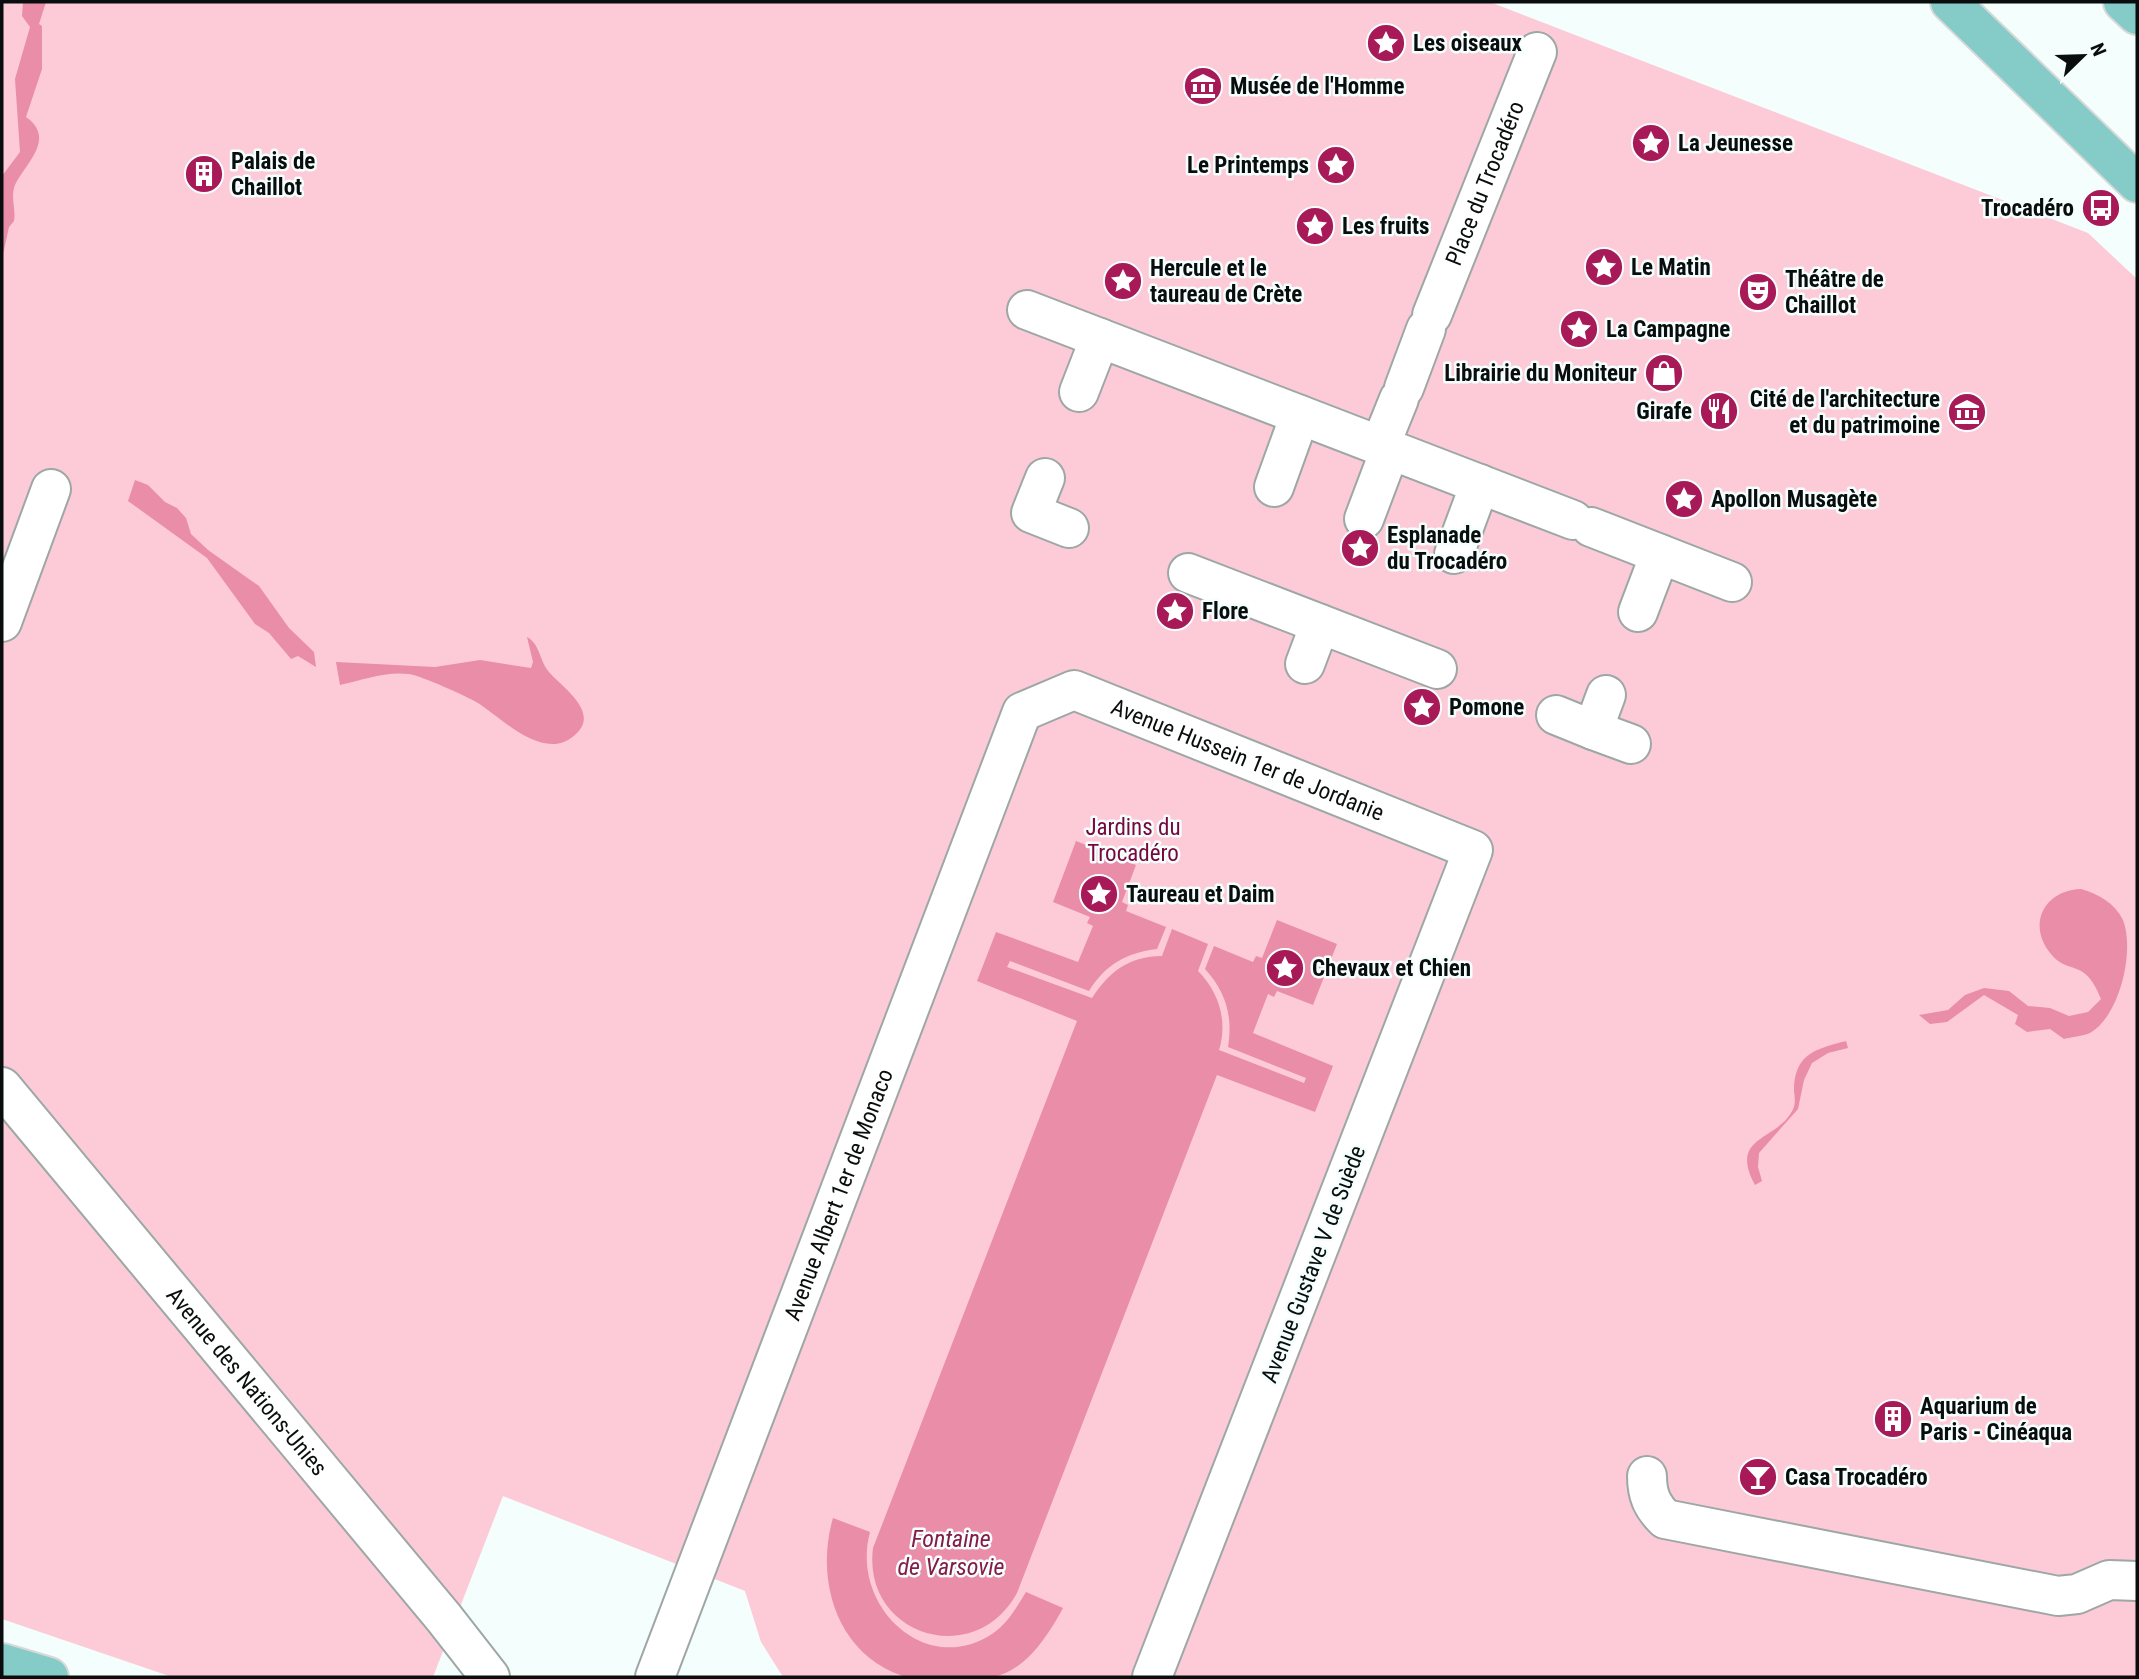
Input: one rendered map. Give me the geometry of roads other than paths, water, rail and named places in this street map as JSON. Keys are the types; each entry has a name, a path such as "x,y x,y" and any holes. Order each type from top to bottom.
{"main road":[{"path":"1950,2 2039,84 2137,183"},
{"path":"2123,2 2137,15"},
{"path":"2,1663 49,1677"}],"street":[{"name":"Place du Trocadéro","path":"1364,519 1401,394 1537,52"},
{"path":"1027,310 1732,582"},
{"path":"1079,392 1100,338"},
{"path":"1274,487 1300,415"},
{"path":"1045,478 1031,513 1069,528"},
{"path":"1454,554 1480,484"},
{"path":"2,622 51,489"},
{"path":"1638,612 1660,554"},
{"path":"1188,573 1437,669"},
{"path":"1305,664 1320,624"},
{"name":"Avenue Hussein 1er de Jordanie","path":"1022,712 1074,690 1473,850"},
{"name":"Avenue Albert 1er de Monaco","path":"656,1677 1022,712"},
{"path":"1556,715 1600,713 1631,744"},
{"name":"Avenue Gustave V de Suède","path":"1152,1677 1473,850"},
{"name":"Avenue des Nations-Unies","path":"2,1087 444,1618 490,1677"},
{"path":"1647,1476 1647,1490 1653,1508 1665,1519 2058,1596 2077,1594 2109,1580 2137,1581"}],"water":[{"path":"23,2 46,2 39,24 42,26 42,69 26,117 39,135 35,154 14,188 14,221 9,227 2,259 2,176 20,152 15,79 30,27 22,16"},
{"path":"135,480 148,485 165,502 177,508 186,518 191,534 208,550 259,586 289,628 314,652 316,667 298,656 291,659 269,633 255,624 207,558 128,501"},
{"path":"527,637 536,647 546,668 574,697 584,715 583,724 577,733 565,742 552,744 525,736 478,703 409,674 383,675 340,685 336,662 435,667 480,660 531,668 533,662"},
{"name":"Fontaine de Varsovie","path":"1076,841 1136,865 1122,902 1128,905 1126,911 1166,927 1157,949 1136,953 1118,961 1102,974 1089,991 1010,961 1007,967 1092,998 1105,980 1121,967 1140,959 1162,956 1172,929 1208,944 1198,971 1211,988 1220,1008 1222,1039 1219,1050 1304,1083 1306,1078 1228,1047 1226,1005 1218,987 1205,969 1214,946 1253,962 1256,956 1262,958 1277,920 1337,944 1313,1005 1277,991 1274,997 1268,994 1253,1033 1333,1066 1315,1112 1217,1075 1017,1593 998,1617 975,1631 950,1636 925,1632 902,1621 885,1603 874,1578 873,1548 1077,1021 977,981 996,932 1078,962 1093,926 1087,923 1090,917 1053,902"},
{"path":"2081,889 2111,904 2120,914 2127,948 2126,964 2117,998 2101,1024 2090,1033 2064,1039 2050,1029 2027,1032 2015,1024 2018,1015 1984,995 1947,1022 1930,1024 1919,1015 1948,1010 1965,995 1984,988 2009,991 2028,1006 2050,1008 2069,1016 2088,1012 2101,999 2095,986 2083,972 2058,961 2051,954 2040,931 2043,911 2049,902 2058,895"},
{"path":"1846,1041 1848,1048 1828,1053 1812,1063 1804,1080 1798,1109 1759,1153 1758,1167 1762,1181 1755,1185 1748,1169 1747,1157 1750,1149 1784,1122 1793,1110 1795,1079 1802,1061 1815,1051"},
{"path":"833,1518 870,1532 867,1559 871,1585 882,1608 898,1627 919,1640 942,1647 967,1645 992,1634 1007,1620 1026,1592 1063,1608 1035,1650 1005,1673 981,1678 903,1676 880,1665 861,1651 836,1612 827,1565"}],"place":[{"name":"Les oiseaux","path":"1386,43"},
{"name":"Musée de l'Homme","path":"1203,86"},
{"name":"La Jeunesse","path":"1651,143"},
{"name":"Le Printemps","path":"1336,165"},
{"name":"Palais de Chaillot","path":"204,174"},
{"name":"Trocadéro","path":"2101,208"},
{"name":"Les fruits","path":"1315,226"},
{"name":"Le Matin","path":"1604,267"},
{"name":"Hercule et le taureau de Crète","path":"1123,281"},
{"name":"Théâtre de Chaillot","path":"1758,292"},
{"name":"La Campagne","path":"1579,329"},
{"name":"Librairie du Moniteur","path":"1664,373"},
{"name":"Girafe","path":"1719,411"},
{"name":"Cité de l'architecture et du patrimoine","path":"1967,412"},
{"name":"Apollon Musagète","path":"1684,499"},
{"name":"Esplanade du Trocadéro","path":"1360,548"},
{"name":"Flore","path":"1175,611"},
{"name":"Pomone","path":"1422,707"},
{"name":"Taureau et Daim","path":"1099,894"},
{"name":"Chevaux et Chien","path":"1285,968"},
{"name":"Aquarium de Paris - Cinéaqua","path":"1893,1419"},
{"name":"Casa Trocadéro","path":"1758,1477"}],"park label":[{"name":"Jardins du Trocadéro","path":"1133,840"}]}
